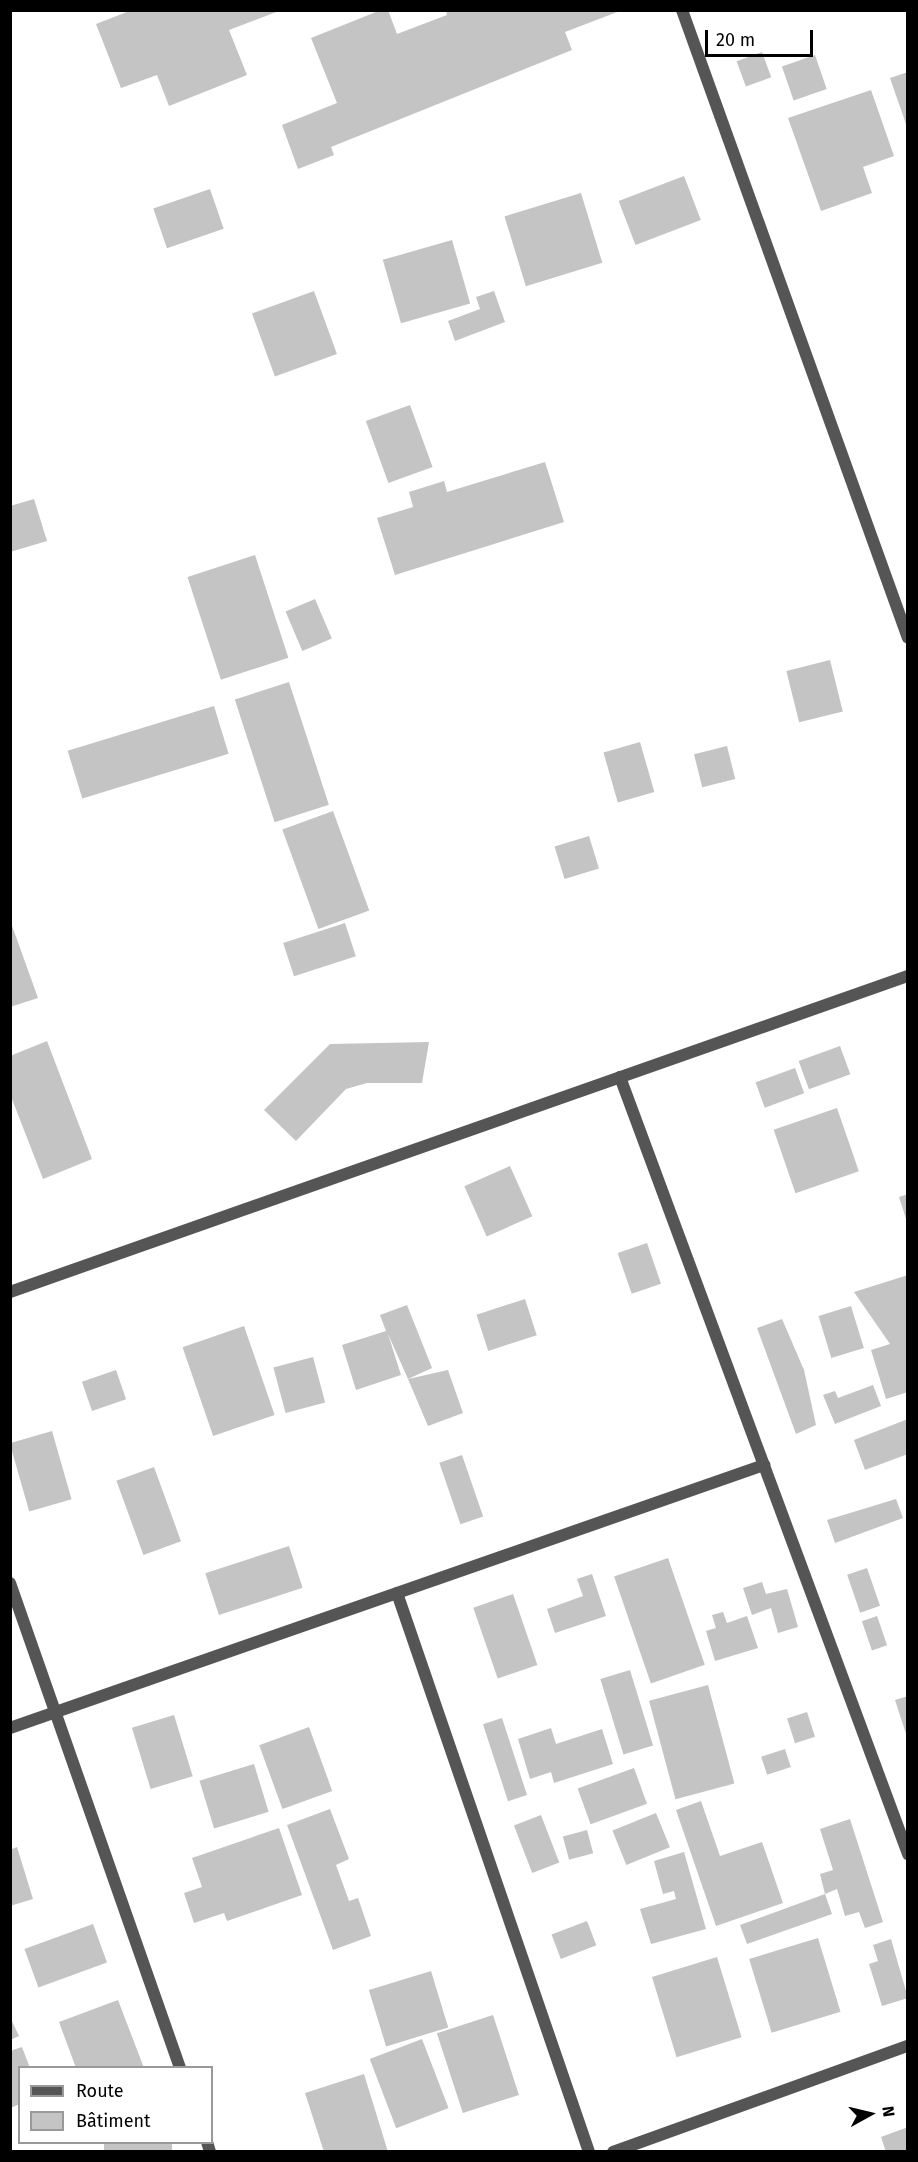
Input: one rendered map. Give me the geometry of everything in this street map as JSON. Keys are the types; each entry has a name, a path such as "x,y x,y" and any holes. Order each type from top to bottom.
{"street":[{"path":"682,10 908,638"},
{"path":"10,1292 908,976"},
{"path":"621,1077 908,1854"},
{"path":"10,1728 764,1465"},
{"path":"10,1583 180,2066"},
{"path":"397,1593 589,2151"},
{"path":"613,2151 908,2046"}],"building":[{"path":"132,10 279,11 229,30 247,75 169,106 157,75 121,88 96,24"},
{"path":"381,10 388,10 397,34 447,15 446,10 620,11 565,32 572,50 331,147 334,155 298,169 282,125 337,103 311,38"},
{"path":"762,52 771,77 746,87 737,61"},
{"path":"815,55 827,89 794,100 782,66"},
{"path":"908,72 908,127 907,127 890,78"},
{"path":"871,90 894,156 863,167 872,193 821,211 788,118"},
{"path":"684,176 701,220 635,245 619,201"},
{"path":"210,189 224,229 167,248 153,209"},
{"path":"581,193 602,263 526,286 504,216"},
{"path":"452,240 470,303 401,323 383,260"},
{"path":"314,291 337,354 275,377 252,314"},
{"path":"494,291 505,322 455,341 448,321 480,309 476,297"},
{"path":"410,405 433,467 388,483 366,421"},
{"path":"545,462 564,522 395,575 377,518 413,507 409,492 444,481 447,492"},
{"path":"34,499 47,541 10,552 10,506"},
{"path":"255,555 288,658 221,680 187,577"},
{"path":"315,599 332,639 302,651 286,612"},
{"path":"830,660 843,711 799,722 786,671"},
{"path":"289,682 329,805 275,822 235,700"},
{"path":"214,706 229,754 82,799 68,751"},
{"path":"640,742 654,792 618,802 603,752"},
{"path":"727,746 735,779 702,787 694,754"},
{"path":"333,811 369,911 319,929 282,829"},
{"path":"589,836 599,869 565,879 555,847"},
{"path":"10,920 38,998 10,1007"},
{"path":"345,923 356,956 294,976 283,943"},
{"path":"47,1041 92,1159 43,1179 10,1094 10,1056"},
{"path":"429,1042 422,1083 367,1083 346,1089 296,1141 264,1110 330,1044"},
{"path":"840,1046 850,1074 809,1089 799,1061"},
{"path":"795,1068 804,1093 765,1108 756,1082"},
{"path":"837,1108 859,1171 795,1193 774,1130"},
{"path":"510,1166 532,1216 487,1237 464,1186"},
{"path":"908,1194 908,1222 907,1222 899,1197"},
{"path":"647,1243 661,1284 632,1294 618,1253"},
{"path":"908,1275 908,1392 886,1399 871,1350 890,1344 854,1292"},
{"path":"525,1299 537,1335 488,1351 476,1315"},
{"path":"407,1305 432,1368 408,1379 388,1334 401,1375 356,1390 342,1345 386,1331 380,1315"},
{"path":"851,1306 864,1348 831,1358 818,1316"},
{"path":"782,1319 804,1370 816,1425 796,1434 757,1328"},
{"path":"244,1326 275,1415 213,1436 183,1347"},
{"path":"313,1357 325,1402 286,1413 273,1368"},
{"path":"116,1370 126,1399 92,1411 82,1382"},
{"path":"448,1370 463,1413 428,1426 408,1379"},
{"path":"873,1385 881,1406 835,1424 823,1395 835,1391 838,1398"},
{"path":"908,1419 908,1454 865,1470 854,1440"},
{"path":"52,1431 72,1499 29,1511 10,1443"},
{"path":"462,1455 483,1516 460,1524 439,1463"},
{"path":"154,1467 181,1541 143,1555 116,1481"},
{"path":"896,1499 903,1518 835,1543 827,1520"},
{"path":"289,1546 303,1588 219,1615 205,1573"},
{"path":"668,1558 705,1665 651,1683 614,1577"},
{"path":"867,1568 880,1606 860,1613 847,1575"},
{"path":"592,1574 606,1616 555,1633 547,1609 583,1596 577,1579"},
{"path":"762,1582 766,1594 787,1589 798,1627 778,1633 771,1608 752,1615 743,1588"},
{"path":"513,1594 537,1665 498,1679 473,1608"},
{"path":"723,1612 727,1623 747,1616 758,1648 715,1661 706,1631 716,1628 712,1615"},
{"path":"877,1616 887,1645 872,1651 862,1621"},
{"path":"630,1670 653,1746 623,1755 600,1679"},
{"path":"708,1685 734,1784 675,1799 649,1701"},
{"path":"908,1696 908,1737 907,1737 895,1700"},
{"path":"807,1712 815,1737 795,1743 787,1718"},
{"path":"174,1715 193,1776 151,1789 132,1728"},
{"path":"502,1718 527,1795 508,1801 483,1724"},
{"path":"309,1727 332,1791 282,1809 259,1745"},
{"path":"551,1728 556,1744 602,1729 613,1764 554,1783 551,1772 530,1779 518,1739"},
{"path":"785,1749 791,1767 767,1775 761,1757"},
{"path":"254,1764 269,1812 214,1828 199,1781"},
{"path":"634,1768 647,1804 591,1824 578,1789"},
{"path":"701,1801 720,1856 762,1842 783,1903 716,1926 676,1810"},
{"path":"330,1809 349,1859 336,1865 349,1901 358,1898 371,1936 333,1950 287,1825"},
{"path":"656,1813 670,1847 626,1865 612,1831"},
{"path":"541,1815 559,1863 532,1873 514,1825"},
{"path":"850,1819 883,1922 865,1928 859,1912 845,1916 837,1889 825,1894 820,1874 833,1870 820,1829"},
{"path":"279,1828 302,1895 227,1921 224,1913 194,1923 184,1893 202,1887 192,1858"},
{"path":"587,1830 593,1853 569,1860 563,1836"},
{"path":"17,1847 33,1899 10,1906 10,1850"},
{"path":"684,1852 706,1929 651,1944 640,1909 676,1899 674,1891 663,1894 654,1861"},
{"path":"825,1894 832,1914 747,1944 740,1925"},
{"path":"587,1921 596,1945 561,1959 552,1935"},
{"path":"93,1924 107,1963 38,1987 24,1949"},
{"path":"818,1938 841,2012 772,2033 749,1959"},
{"path":"891,1939 908,1998 882,2006 869,1964 878,1961 873,1945"},
{"path":"717,1957 742,2037 677,2057 652,1977"},
{"path":"431,1971 448,2027 386,2046 369,1990"},
{"path":"118,2000 143,2066 75,2066 59,2022"},
{"path":"493,2015 519,2095 463,2113 437,2033"},
{"path":"10,2017 19,2036 10,2040"},
{"path":"422,2039 449,2108 396,2128 370,2059"},
{"path":"22,2047 29,2066 18,2066 18,2105 10,2108 10,2051"},
{"path":"364,2074 388,2152 324,2152 305,2093"},
{"path":"908,2127 908,2152 886,2152 881,2137"},
{"path":"104,2144 172,2144 172,2152 104,2152"}]}
